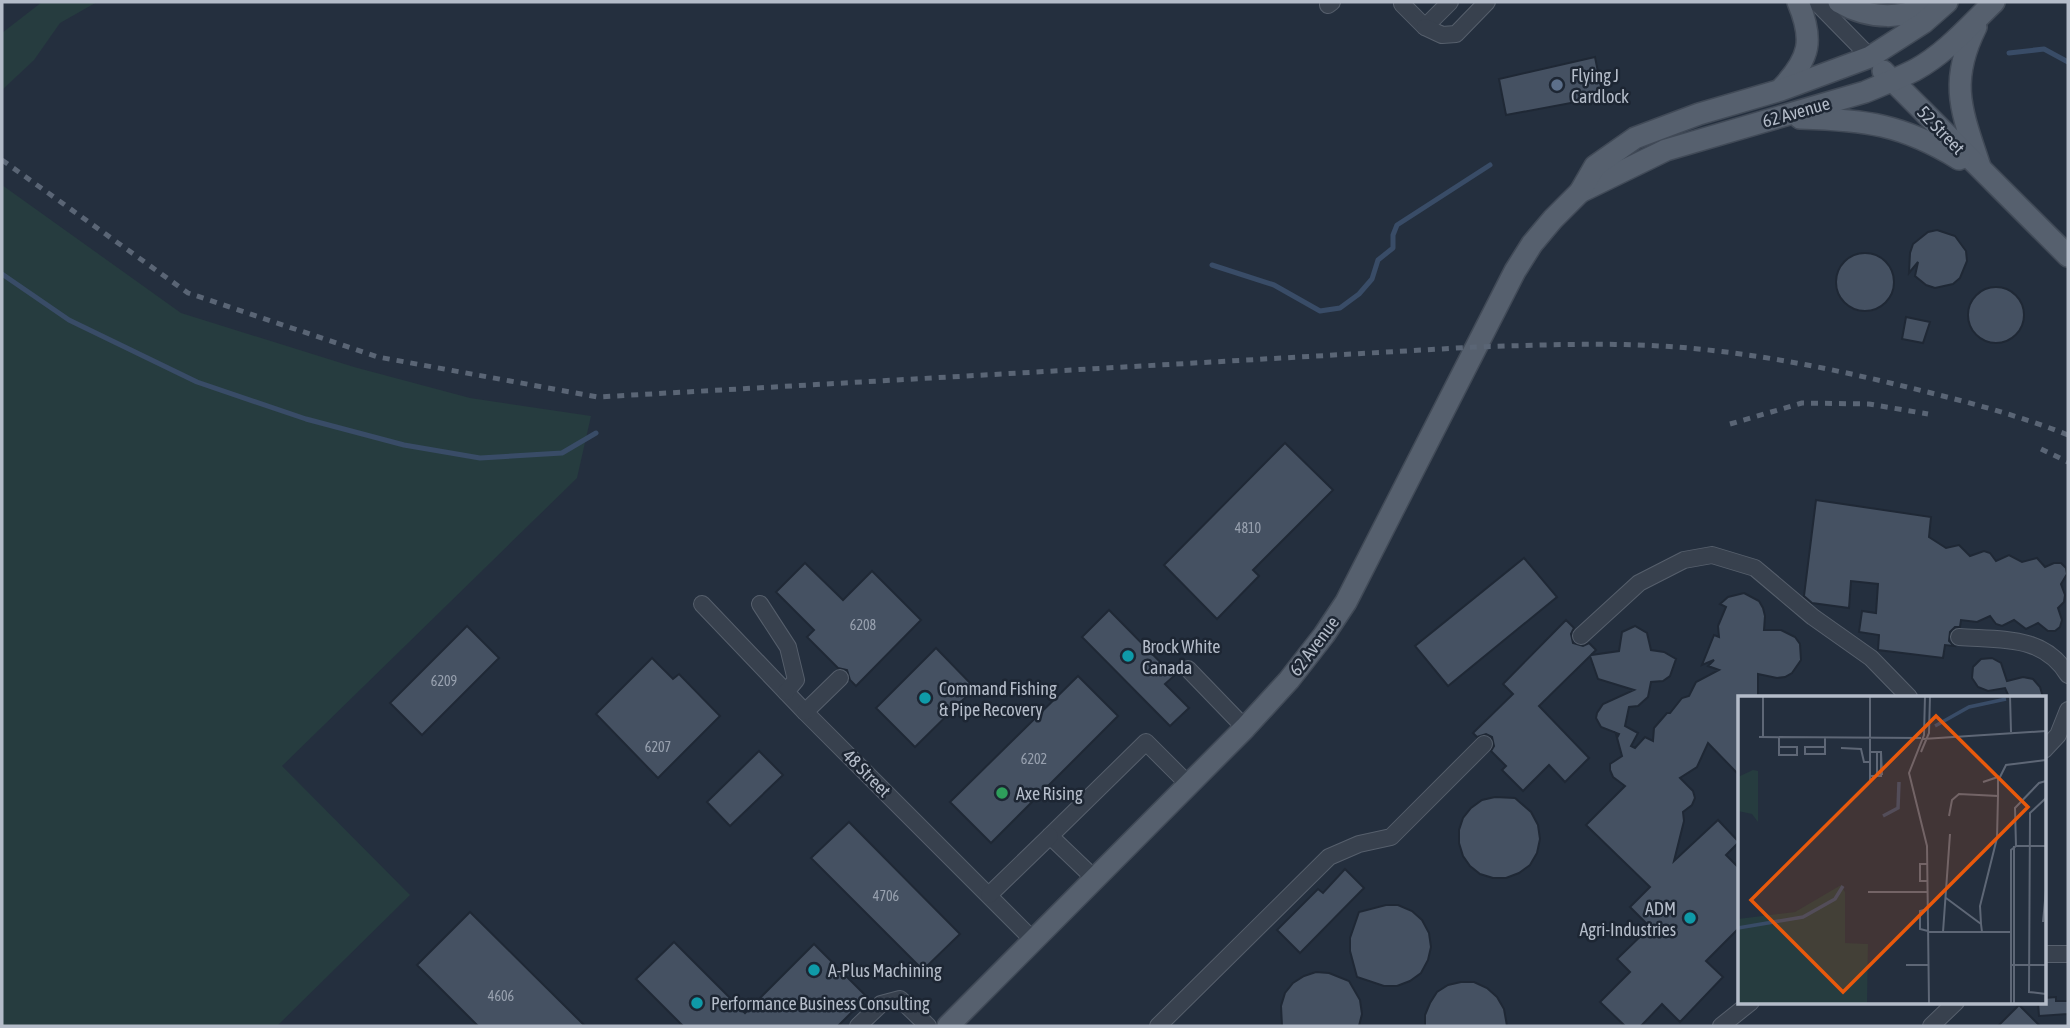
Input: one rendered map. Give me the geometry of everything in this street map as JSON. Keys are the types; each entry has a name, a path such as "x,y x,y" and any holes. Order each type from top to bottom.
{"main road":[{"path":"1781,90 1800,69 1806,52 1806,20 1798,2"},
{"path":"1839,2 1861,12 1884,16 1910,14 1937,2"},
{"name":"62 Avenue","path":"948,1026 1245,728 1289,680 1324,635 1346,602 1515,271 1532,244 1580,192 1595,166 1635,138 1699,114 1781,90 1870,57 1923,23 1947,2"},
{"path":"1982,172 1965,120 1958,86 1965,49 1976,27 1994,2"},
{"name":"62 Avenue","path":"1580,192 1666,150 1719,133 1781,118 1893,81 1917,69 1948,47 1994,2"},
{"name":"52 Street","path":"1870,57 2068,257"},
{"path":"1781,118 1851,120 1891,126 1941,147 1982,172"}],"street":[{"path":"1424,26 1450,2"},
{"path":"1402,3 1424,26 1442,35 1456,34 1487,2"},
{"name":"52 Street","path":"1816,2 1870,57"},
{"path":"1581,636 1639,583 1684,560 1712,555 1755,568 1813,617 1871,658 1908,696"},
{"name":"48 Street","path":"702,604 805,712 1033,940"},
{"path":"760,604 788,647 796,680 786,692"},
{"path":"1959,637 2024,643 2046,650 2059,660 2068,676"},
{"path":"1188,669 1245,728"},
{"path":"805,712 840,678"},
{"path":"2046,748 2058,735 2068,710"},
{"path":"989,895 1146,742 1189,785"},
{"path":"1158,1026 1329,857 1359,844 1391,837 1485,744"},
{"path":"1051,836 1095,879"},
{"path":"2046,954 2068,954"},
{"path":"859,1026 881,1004 900,999 928,1026"},
{"path":"1721,1026 1748,1004"},
{"path":"1931,1026 1954,1004"}],"green space":[{"path":"42,2 97,2 60,23 34,60 2,90 2,33"},
{"path":"2,185 181,313 354,367 470,398 591,416 577,478 282,766 410,895 277,1026 2,1026"}],"building":[{"path":"1595,57 1603,97 1506,115 1499,79"},
{"path":"1937,230 1955,236 1966,251 1967,261 1960,278 1953,284 1935,288 1915,276 1918,262 1909,273 1913,244 1928,232"},
{"path":"1865,253 1881,258 1889,266 1894,282 1889,298 1881,306 1865,311 1849,306 1841,298 1836,282 1841,266 1849,258"},
{"path":"1990,287 2002,287 2012,291 2020,299 2024,315 2020,331 2012,339 2002,343 1990,343 1980,339 1972,331 1968,321 1968,309 1972,299 1980,291"},
{"path":"1906,317 1930,322 1923,343 1902,339"},
{"path":"1285,443 1333,490 1253,570 1259,576 1217,619 1164,565"},
{"path":"1816,500 1931,517 1929,537 1946,548 1959,545 1970,556 1984,551 1990,553 1996,561 2009,555 2022,562 2037,558 2045,567 2061,563 2067,574 2061,584 2065,595 2064,602 2058,608 2062,620 2060,627 2055,631 2048,631 2038,623 2026,629 2014,620 2002,626 1996,624 1990,616 1977,622 1961,620 1960,627 1955,627 1950,632 1949,641 1954,646 1945,645 1943,658 1878,650 1879,635 1859,632 1862,611 1876,613 1878,584 1851,581 1849,608 1812,603 1804,596"},
{"path":"1524,558 1557,597 1448,686 1415,646"},
{"path":"805,563 843,600 872,571 921,620 856,686 850,680 847,670 838,668 807,637 814,630 776,592"},
{"path":"1744,593 1759,601 1765,616 1764,630 1781,630 1795,637 1800,644 1801,660 1792,673 1785,677 1758,674 1758,696 1738,696 1738,774 1708,743 1697,767 1680,778 1693,791 1695,798 1692,805 1683,812 1684,821 1674,861 1718,820 1738,841 1726,855 1738,867 1738,929 1706,961 1723,977 1680,1022 1662,1004 1641,1026 1625,1026 1600,1002 1630,972 1617,959 1650,927 1630,907 1650,887 1586,825 1625,786 1613,777 1610,770 1610,764 1622,756 1616,734 1619,734 1601,727 1596,718 1597,713 1603,704 1634,690 1598,679 1590,656 1539,706 1589,758 1565,782 1549,765 1523,791 1502,770 1506,766 1491,751 1494,746 1492,737 1486,734 1477,737 1473,733 1513,694 1503,684 1566,620 1574,628 1571,634 1573,643 1583,646 1589,643 1596,650 1591,655 1619,651 1622,632 1635,626 1647,633 1651,650 1664,652 1676,659 1670,676 1663,681 1651,682 1648,697 1638,706 1629,707 1625,726 1638,733 1631,746 1635,748 1645,737 1653,741 1654,728 1667,713 1670,713 1682,698 1689,696 1696,682 1719,670 1708,666 1714,660 1702,665 1714,635 1719,637 1718,626 1726,607 1720,604 1728,597"},
{"name":"Brock White Canada","path":"1109,610 1174,676 1165,684 1189,708 1170,726 1082,637"},
{"path":"467,626 499,658 422,735 390,703"},
{"name":"Command Fishing & Pipe Recovery","path":"936,648 975,688 915,747 876,708"},
{"path":"652,658 673,679 679,674 720,716 658,778 596,714"},
{"path":"1992,658 2001,663 2007,681 2023,677 2033,679 2040,687 2043,696 2009,696 2005,688 1988,691 1978,687 1972,678 1973,667 1981,659"},
{"path":"1078,676 1118,716 991,843 950,802"},
{"path":"759,751 783,775 730,826 707,802"},
{"path":"1495,797 1515,798 1531,812 1538,825 1540,839 1537,853 1530,865 1506,878 1480,874 1463,856 1459,843 1463,818 1482,800"},
{"path":"849,822 960,934 923,970 811,858"},
{"path":"1345,869 1364,888 1300,953 1277,930 1318,889 1323,893"},
{"path":"1386,905 1398,905 1412,911 1422,920 1429,933 1431,947 1421,973 1397,986 1384,986 1357,977 1350,951 1350,938 1359,912"},
{"path":"470,912 585,1026 478,1026 417,965"},
{"path":"674,942 745,1013 814,944 867,997 838,1026 683,1026 636,979"},
{"path":"1316,972 1329,973 1349,981 1360,1000 1362,1014 1359,1026 1282,1026 1281,1006 1285,993 1293,983"},
{"path":"1474,982 1497,997 1504,1009 1507,1026 1425,1026 1425,1015 1437,992 1448,985"},
{"path":"2056,997 2056,1001 2068,1001 2068,1014 2039,1016 2038,1004 2046,1004 2046,998"},
{"path":"2019,1005 2040,1026 1998,1026"}],"waterway":[{"path":"2009,53 2044,49 2068,62"},
{"path":"1212,265 1274,285 1320,311 1340,308 1359,294 1372,279 1378,260 1393,248 1393,235 1397,225 1490,165"},
{"path":"2,274 69,320 197,382 306,419 404,445 480,458 562,453 596,433"}],"railway":[{"path":"2,160 188,293 378,357 598,397 1475,347 1626,345 1706,350 1824,368 1971,403 2068,435"},
{"path":"1730,424 1802,403 1869,404 1928,414"},
{"path":"2041,449 2068,462"}],"place":[{"name":"Flying J Cardlock","path":"1557,85"},
{"name":"Brock White Canada","path":"1128,656"},
{"name":"Command Fishing & Pipe Recovery","path":"925,698"},
{"name":"Axe Rising","path":"1002,793"},
{"name":"ADM Agri-Industries","path":"1690,918"},
{"name":"A-Plus Machining","path":"814,970"},
{"name":"Performance Business Consulting","path":"697,1003"}]}
